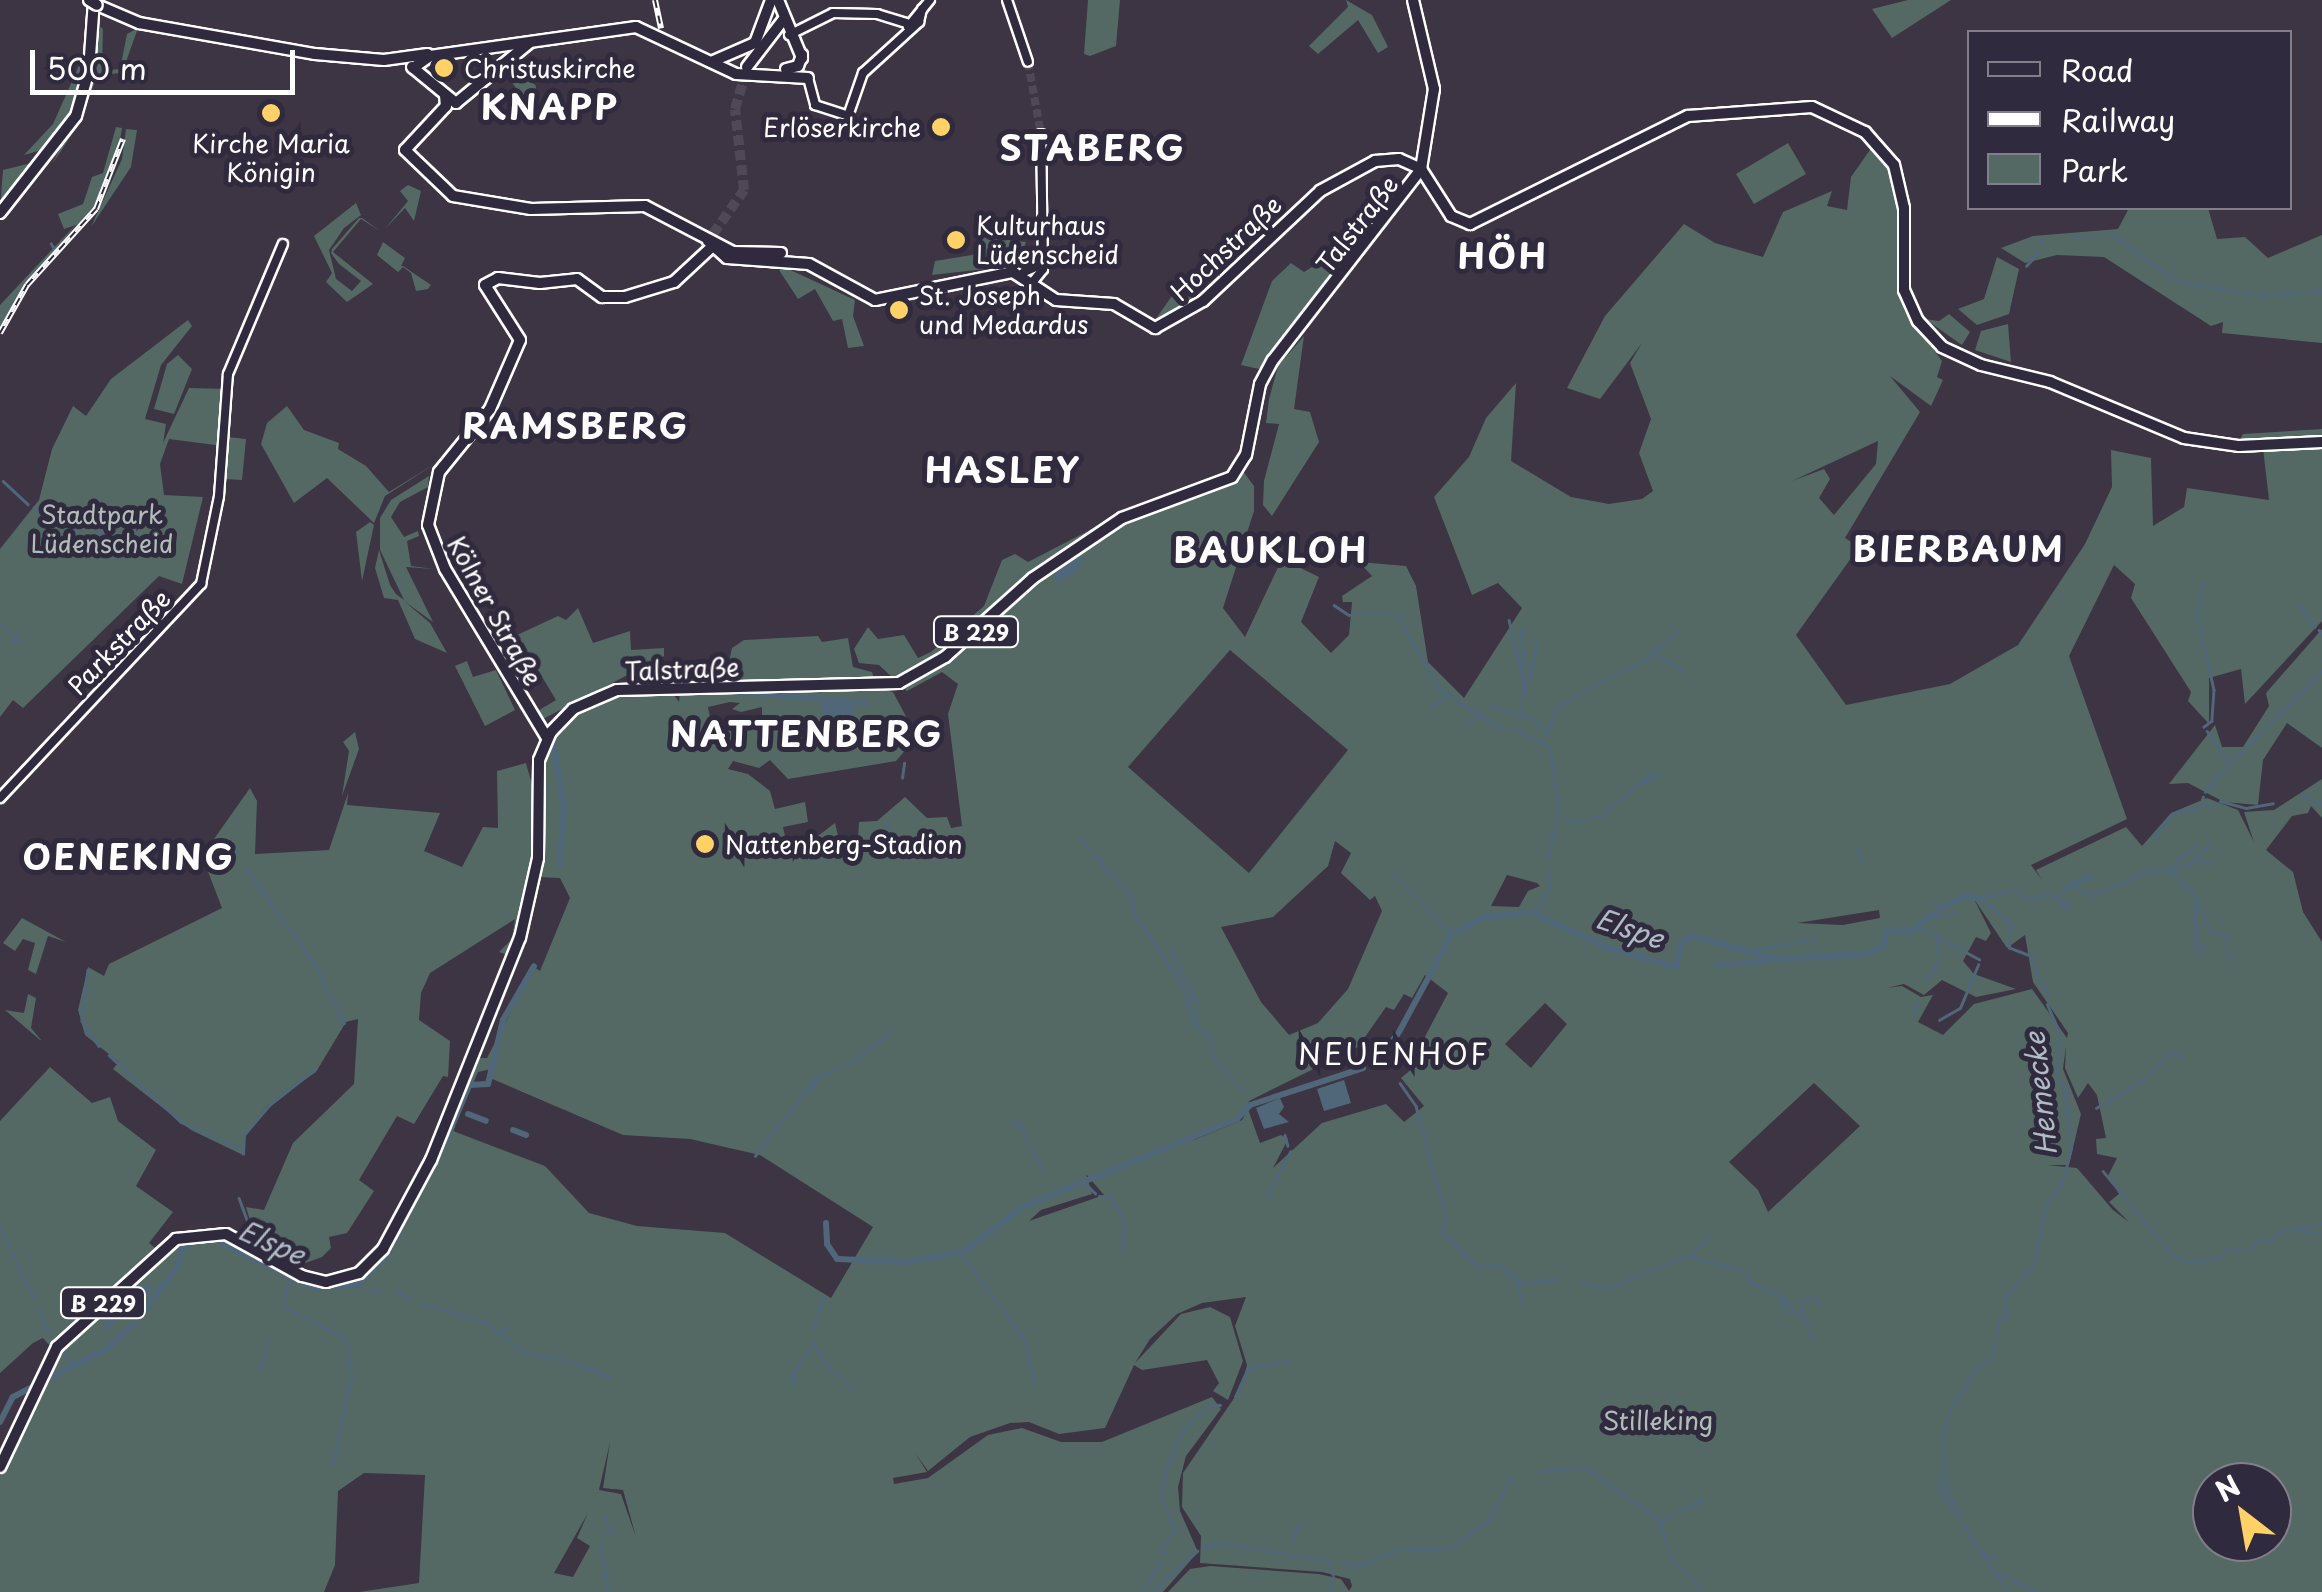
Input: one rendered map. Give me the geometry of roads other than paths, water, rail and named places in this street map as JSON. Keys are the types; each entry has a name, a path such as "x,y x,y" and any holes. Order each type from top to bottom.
{"main road":[{"name":"B 229","path":"1412,0 1434,89 1422,169"},
{"path":"0,214 76,116 89,70 94,1 156,24 413,67 449,101"},
{"path":"714,64 782,24"},
{"path":"747,67 782,24"},
{"path":"782,24 804,68"},
{"path":"413,67 432,56 641,28 747,76 804,68"},
{"path":"514,48 449,101 405,150 462,199 531,209 625,205 670,217 733,252 805,256 881,296 1002,268 1036,284"},
{"path":"413,67 446,56"},
{"path":"714,64 804,68"},
{"path":"1422,169 1451,216 1470,224 1688,116 1824,110 1869,136 1894,165 1904,208 1904,290 1918,321 1942,347 1977,364 2050,382 2184,438 2239,446 2322,442"},
{"name":"Hochstraße","path":"1036,284 1107,302 1150,328 1166,326 1208,297 1280,222 1345,172 1386,158 1422,169"},
{"name":"Talstraße","path":"547,738 579,704 617,690 899,683 945,657 1033,578 1122,518 1226,482 1246,455 1260,384 1273,360 1422,169"},
{"path":"712,241 727,258"},
{"path":"642,292 684,266 712,241"},
{"name":"Kölner Straße","path":"547,738 438,556 428,525 431,494 443,466 497,396 520,340 486,282 577,279 603,298 642,292 691,268 712,241"},
{"path":"691,268 727,258 801,261 875,300 1004,272 1036,284"},
{"name":"B 229","path":"0,1467 34,1388 67,1336 183,1236 226,1234 302,1276 326,1282 359,1273 383,1249 431,1160 520,938 536,872 538,771 547,738"}],"street":[{"path":"903,35 907,23 930,0"},
{"path":"1007,0 1028,62"},
{"path":"804,68 813,102 848,116 864,73 919,22 922,9"},
{"path":"782,24 839,13 907,23"},
{"path":"1036,284 1040,264 1041,134"},
{"name":"Parkstraße","path":"0,798 200,584 219,496 228,374 283,244"}],"water":[{"path":"1076,556 1084,558 1076,573 1055,583 1054,572"},
{"path":"829,700 854,705 853,719 824,717 821,705"},
{"path":"1344,1080 1351,1103 1324,1111 1317,1089"},
{"path":"1280,1098 1284,1107 1279,1114 1289,1122 1264,1129 1256,1108"},
{"path":"144,1284 153,1288 144,1301 104,1332 104,1319"}],"waterway":[{"path":"2112,234 2179,282 2253,294"},
{"path":"2071,236 2108,236"},
{"path":"2037,238 2046,244"},
{"path":"0,327 28,279 55,251 51,244"},
{"path":"2026,266 2038,253"},
{"path":"2258,295 2322,291"},
{"path":"3,481 28,504"},
{"path":"40,512 80,531"},
{"path":"96,529 115,539"},
{"path":"123,541 138,535"},
{"path":"2202,636 2196,616 2203,582"},
{"path":"2298,602 2315,627"},
{"path":"1334,605 1349,615 1396,615 1401,622"},
{"path":"1509,620 1523,678 1522,718"},
{"path":"0,623 19,641"},
{"path":"1403,626 1440,690 1503,729"},
{"path":"1521,628 1526,693"},
{"path":"2319,630 2322,634"},
{"path":"1593,685 1644,661 1677,631"},
{"path":"13,642 20,633"},
{"path":"2203,640 2214,690 2212,721 2204,727"},
{"path":"1529,683 1537,642"},
{"path":"1651,653 1676,666"},
{"path":"2247,746 2322,671"},
{"path":"1547,735 1555,709 1591,687"},
{"path":"736,692 866,703"},
{"path":"1431,708 1449,693"},
{"path":"1490,705 1536,720 1546,734"},
{"path":"1467,721 1484,715"},
{"path":"869,719 871,724"},
{"path":"1509,728 1550,746 1559,809 1548,860"},
{"path":"2207,731 2229,760"},
{"path":"554,745 564,808 560,864"},
{"path":"2225,767 2244,750"},
{"path":"902,778 904,763"},
{"path":"2205,792 2223,770"},
{"path":"1564,816 1573,822 1602,816 1650,774"},
{"path":"1642,783 1658,774"},
{"path":"558,784 562,789"},
{"path":"2301,794 2322,804"},
{"path":"2220,801 2246,808 2273,803"},
{"path":"2153,839 2172,814 2215,803"},
{"path":"886,821 891,830"},
{"path":"1080,837 1091,850"},
{"path":"2172,865 2198,844"},
{"path":"2170,870 2188,865 2208,845"},
{"path":"238,846 239,852"},
{"path":"1856,846 1863,861"},
{"path":"1094,855 1131,896 1135,914 1182,984 1193,1023 1211,1039 1211,1056 1243,1090"},
{"path":"1100,855 1107,872"},
{"path":"2195,859 2213,863"},
{"path":"1533,914 1549,889 1548,868"},
{"path":"247,869 315,965 344,1023"},
{"path":"2048,996 2030,956 2009,948 2011,924 1981,899 2016,889 2027,900 2052,893 2056,899 2069,885 2093,895 2151,870"},
{"path":"2153,871 2166,870"},
{"path":"2169,871 2193,892 2209,926"},
{"path":"1393,873 1452,934"},
{"path":"2070,884 2091,874"},
{"path":"2072,884 2092,878"},
{"name":"Elspe","path":"1399,1032 1452,934 1484,917 1531,912 1608,948 1676,967 1681,943 1692,936 1777,959 1867,954 1884,946 1886,931 1910,932 1941,908 1967,896 1981,899"},
{"path":"2062,898 2070,908"},
{"path":"2058,900 2066,910"},
{"path":"2196,902 2195,947 2203,956"},
{"path":"1929,903 1939,903"},
{"name":"Elspe","path":"1943,903 1950,904"},
{"path":"1927,919 1956,913"},
{"path":"2192,916 2199,933"},
{"path":"1916,925 1979,959"},
{"path":"2210,930 2227,936 2226,954 2237,959"},
{"path":"1925,981 1938,962 1937,935"},
{"path":"1753,950 1815,939"},
{"path":"2194,942 2205,947"},
{"path":"1170,947 1196,1000 1197,1026"},
{"path":"1715,965 1777,959"},
{"path":"1939,1020 1960,1008 1978,965"},
{"path":"453,1123 469,1085 488,1084 503,1020 534,966"},
{"path":"88,970 82,1021 99,1046"},
{"path":"1190,991 1195,1003"},
{"path":"1914,1016 1917,1003"},
{"name":"Hemecke","path":"1996,1336 1998,1320 2008,1315 2005,1296 2033,1266 2047,1204 2063,1180 2071,1148 2064,1086 2056,1080 2060,1034 2047,1005"},
{"path":"755,1156 815,1078 854,1061 892,1031"},
{"name":"Elspe","path":"1374,1060 1397,1035"},
{"path":"2096,1108 2149,1075 2170,1051 2183,1058"},
{"path":"109,1055 181,1122 219,1140"},
{"name":"Elspe","path":"826,1223 827,1244 837,1259 909,1262 965,1251 1024,1206 1237,1119 1250,1105 1363,1068"},
{"path":"243,1154 244,1135 268,1106 315,1069"},
{"path":"808,1093 818,1078"},
{"path":"1400,1083 1416,1106 1433,1170"},
{"name":"Elspe","path":"468,1114 486,1121"},
{"path":"1010,1119 1019,1128"},
{"path":"1020,1121 1028,1143"},
{"name":"Elspe","path":"213,1239 313,1288 356,1285 386,1258 452,1127"},
{"name":"Elspe","path":"513,1130 526,1135"},
{"path":"1285,1135 1288,1146"},
{"path":"225,1142 240,1148"},
{"path":"1031,1148 1041,1168"},
{"path":"1271,1199 1268,1193 1290,1152"},
{"path":"2103,1171 2171,1253 2189,1262 2219,1259 2228,1248 2248,1250 2260,1238 2270,1241 2278,1232 2322,1223"},
{"path":"1434,1173 1444,1209"},
{"path":"1084,1182 1095,1193"},
{"path":"1099,1196 1111,1197 1124,1220 1123,1251"},
{"path":"239,1198 256,1244"},
{"path":"1446,1214 1442,1232 1478,1267 1497,1264 1523,1283 1558,1279"},
{"path":"0,1225 33,1297"},
{"path":"2301,1230 2322,1234"},
{"path":"1691,1255 1706,1239"},
{"name":"Elspe","path":"0,1422 13,1397 108,1348 135,1323 178,1266 181,1250 195,1240"},
{"name":"Elspe","path":"957,1251 965,1259"},
{"path":"1580,1283 1608,1288 1686,1256 1742,1270"},
{"path":"968,1262 1025,1341 1035,1384"},
{"path":"1747,1272 1749,1281 1785,1299 1800,1317"},
{"path":"282,1304 290,1276"},
{"path":"1515,1277 1523,1303"},
{"path":"368,1292 384,1290"},
{"path":"394,1290 410,1299"},
{"path":"812,1328 824,1296"},
{"path":"1781,1297 1788,1314"},
{"path":"1801,1302 1816,1297 1820,1305"},
{"path":"420,1303 483,1321 525,1353 567,1360 612,1378"},
{"path":"1801,1306 1811,1336"},
{"path":"285,1307 345,1338"},
{"path":"39,1310 49,1332"},
{"path":"502,1330 508,1327"},
{"path":"258,1370 269,1342"},
{"path":"813,1342 830,1370"},
{"name":"Hemecke","path":"1967,1530 1947,1492 1942,1438 1951,1407 1977,1368 1988,1362 1996,1342"},
{"path":"333,1465 351,1377 347,1343"},
{"path":"789,1379 812,1347"},
{"path":"62,1349 70,1362"},
{"path":"1235,1397 1248,1368 1291,1360"},
{"path":"793,1382 796,1369"},
{"path":"834,1370 853,1389"},
{"path":"1166,1554 1161,1550 1175,1530 1161,1496 1168,1464 1182,1432 1210,1404 1220,1405"},
{"path":"1534,1472 1585,1467 1659,1519 1672,1560 1702,1588"},
{"path":"1342,1562 1362,1565 1396,1550 1450,1548 1488,1521 1512,1476"},
{"path":"1942,1477 1938,1488 1954,1512"},
{"path":"1660,1522 1701,1499"},
{"path":"1685,1509 1702,1501"},
{"path":"604,1515 612,1534"},
{"path":"1292,1542 1299,1523"},
{"name":"Hemecke","path":"1969,1535 2002,1583"},
{"path":"601,1543 608,1592"},
{"path":"1203,1548 1223,1543 1329,1561 1333,1574"},
{"path":"1152,1592 1197,1551"},
{"path":"1983,1552 1995,1557"},
{"path":"1140,1592 1162,1561"},
{"path":"1999,1573 2036,1592"},
{"path":"1329,1592 1333,1578"},
{"name":"Hemecke","path":"2005,1587 2008,1592"}],"tunnel":[{"path":"1028,62 1041,134"},
{"path":"713,234 744,190 735,109 747,68"}],"railway":[{"path":"655,0 661,28"},
{"path":"0,333 27,285 96,209 123,139"}],"place":[{"name":"Christuskirche","path":"444,68"},
{"name":"Kirche Maria Königin","path":"271,113"},
{"name":"Erlöserkirche","path":"941,127"},
{"name":"Kulturhaus Lüdenscheid","path":"956,240"},
{"name":"St. Joseph und Medardus","path":"899,310"},
{"name":"Nattenberg-Stadion","path":"705,844"}],"district":[{"name":"KNAPP","path":"550,106"},
{"name":"STABERG","path":"1093,147"},
{"name":"HÖH","path":"1503,255"},
{"name":"RAMSBERG","path":"576,425"},
{"name":"HASLEY","path":"1003,469"},
{"name":"BIERBAUM","path":"1959,548"},
{"name":"BAUKLOH","path":"1271,549"},
{"name":"NATTENBERG","path":"807,733"},
{"name":"OENEKING","path":"129,856"},
{"name":"NEUENHOF","path":"1394,1053"}],"park label":[{"name":"Stadtpark Lüdenscheid","path":"102,530"},
{"name":"Stilleking","path":"1658,1420"}]}
